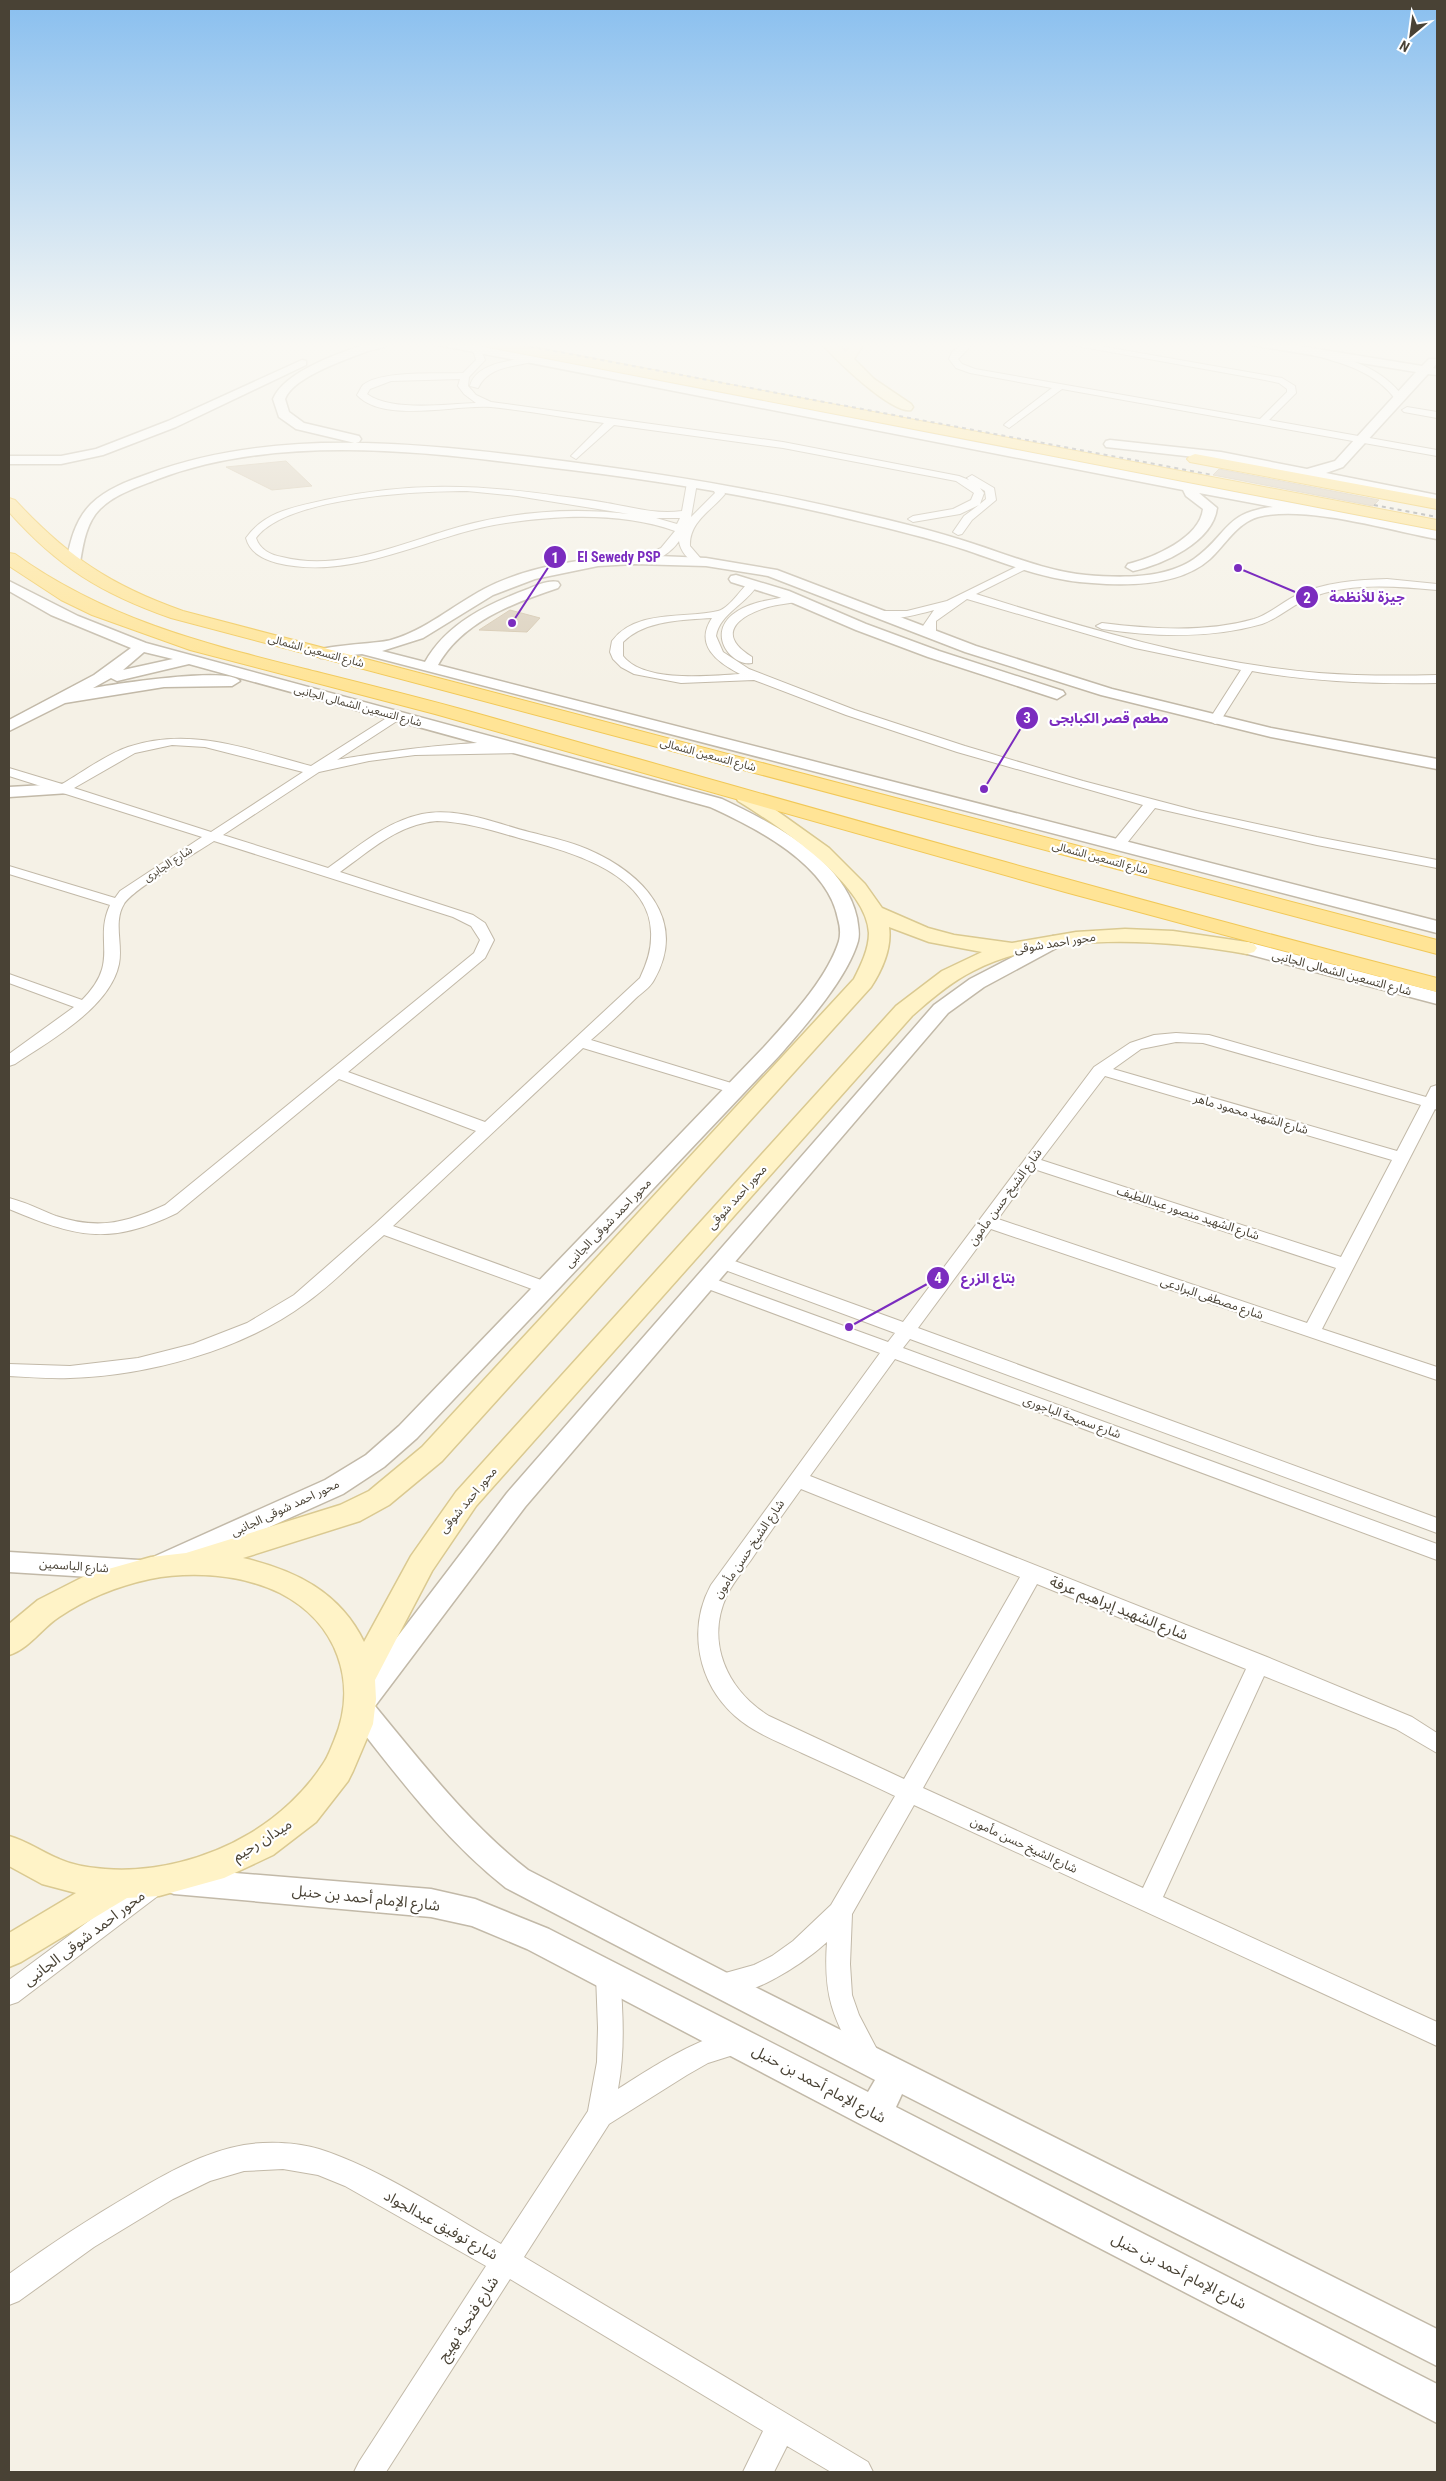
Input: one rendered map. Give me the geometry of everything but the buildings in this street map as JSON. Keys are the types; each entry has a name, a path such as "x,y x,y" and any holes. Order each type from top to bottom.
{"main road":[{"path":"1066,458 1437,525"},
{"path":"1185,458 1437,504"},
{"name":"شارع التسعين الشمالى","path":"9,503 35,532 72,563 97,580 163,608 321,653 470,692 491,690 1242,885 1437,947"},
{"name":"شارع التسعين الشمالى","path":"9,558 30,574 68,596 113,618 166,637 464,716 654,779 745,796 1437,995"},
{"path":"192,661 211,650"},
{"path":"386,670 410,683 414,689 409,693 390,696"},
{"path":"464,716 437,697 440,693 449,690 470,692"},
{"path":"190,1563 350,1513 379,1498 432,1454 863,982 873,963 878,944 878,925 872,911 846,875 821,852 745,796"},
{"path":"872,911 890,921 935,938 986,947 1013,949"},
{"name":"محور احمد شوقى","path":"361,1697 425,1556 466,1499 904,1011 934,986 966,966 1013,949 1106,935 1165,935 1251,942"},
{"name":"ميدان رحيم","path":"9,1644 40,1615 71,1596 104,1581 147,1569 190,1563 232,1565 264,1573 305,1592 332,1615 352,1644 361,1697 353,1741 337,1772 313,1802 283,1830 248,1852 208,1870 162,1881 119,1885 70,1879 27,1863 9,1850"},
{"path":"9,1951 119,1885"}],"street":[{"path":"9,460 60,460 70,458"},
{"path":"72,563 78,536 91,512 109,496 142,479 183,465 218,458"},
{"path":"501,458 692,483 721,483 799,492 913,519 1056,563 1088,568 1121,568 1150,563 1171,554 1209,517 1210,512 1207,505 1191,493 1188,488"},
{"path":"589,458 703,474 721,483 892,526 1024,566 1062,576 1105,580 1165,575 1200,560 1239,522 1249,516 1304,510"},
{"path":"854,458 947,476 975,488 979,496 976,502 962,510 913,519"},
{"path":"866,458 969,476 986,485 992,495 987,504 968,518 958,532"},
{"path":"1228,458 1437,499"},
{"path":"1306,473 1336,466 1344,458"},
{"path":"1354,469 1356,475 1364,484"},
{"path":"1145,473 1188,488 1437,535"},
{"path":"643,560 669,548 686,514 692,483 703,474"},
{"path":"697,560 685,547 685,538 701,510 720,494 721,483"},
{"path":"680,529 659,522 608,516 528,517 476,525 361,559 316,564 294,563 264,554 252,544 251,538 256,529 267,521 299,509 368,495 440,487 483,488 516,492 661,516 686,514"},
{"path":"1207,505 1227,504 1238,506 1249,516"},
{"path":"948,514 951,519 968,518"},
{"path":"321,653 364,650 386,646 418,635 476,598 500,586 529,576 592,564 643,560 697,560 746,567 784,577 1007,662 1145,703 1215,720 1332,753 1437,764"},
{"path":"930,634 928,626 931,619 953,602 1024,566"},
{"path":"429,668 444,642 466,625 512,600 558,583 588,577 669,571 716,576 758,585 903,643 989,674 1072,698"},
{"path":"784,577 758,585 723,614 712,627 710,637 713,646 720,656 732,664 808,697 916,735 1023,769 1151,804 1277,828 1437,855"},
{"path":"983,587 1028,607 1076,621 1124,629 1168,631 1213,629 1250,623 1277,614 1304,597 1346,585 1383,582 1437,587"},
{"name":"شارع التسعين الشمالى الجانبى","path":"9,585 43,605 91,627 141,646 520,749 654,779 716,803"},
{"path":"967,595 1093,634 1249,666 1346,677 1437,678"},
{"path":"795,599 757,607 742,613 731,621 725,630 725,638 729,647 739,656 772,671 926,728 1023,759 1277,828 1437,864"},
{"path":"879,614 916,612 953,602"},
{"path":"723,614 672,618 640,626 621,637 616,646 617,654 622,662 633,668 665,677 710,678 758,675 772,671"},
{"path":"418,635 415,640 424,645 444,642"},
{"path":"9,726 127,662 141,646"},
{"path":"364,650 429,668 491,690"},
{"path":"78,689 133,671 192,661"},
{"path":"1215,720 1249,666"},
{"path":"55,701 132,685 172,681 211,680 283,685"},
{"path":"1100,706 1112,702 1114,694"},
{"path":"1132,715 1133,707 1145,703"},
{"name":"شارع الجابرى","path":"116,903 136,886 396,716"},
{"path":"9,792 63,789 131,750 172,741 205,743 312,770 369,757 415,751 484,748 520,749"},
{"path":"1312,756 1332,753 1437,751"},
{"path":"9,772 472,919 482,927 487,940 480,955 171,1209 154,1219 119,1229 86,1230 66,1227 9,1203"},
{"path":"861,787 1118,845 1242,885 1437,927"},
{"name":"محور احمد شوقى الجانبى","path":"147,1569 334,1487 375,1461 408,1432 546,1288 735,1088 804,1013 826,984 851,935 846,906 814,862 760,825 716,803"},
{"path":"1118,845 1151,804"},
{"path":"9,1370 45,1372 104,1370 138,1364 198,1349 253,1326 300,1299 381,1228 647,980 656,963 660,945 660,931 653,908 639,889 606,863 581,851 474,820 440,816 422,818 392,830 330,874"},
{"path":"9,870 116,903 112,913 110,970 101,988 85,1006 10,1058"},
{"path":"1053,942 977,983 941,1009 723,1263 652,1340 516,1500 361,1697 467,1837 490,1860 517,1879 720,1985 1437,2348"},
{"path":"9,978 85,1006"},
{"name":"شارع الشيخ حسن مأمون","path":"1435,1099 1204,1038 1180,1036 1155,1040 1135,1046 1116,1056 1100,1070 891,1350 797,1480 718,1591 710,1609 707,1627 709,1656 721,1684 743,1709 772,1729 1149,1902 1436,2028"},
{"path":"580,1042 735,1088"},
{"name":"شارع الشهيد محمود ماهر","path":"1100,1070 1402,1158"},
{"path":"336,1073 487,1129"},
{"path":"1312,1331 1402,1158 1435,1099"},
{"name":"شارع الشهيد منصور عبداللطيف","path":"1031,1162 1346,1265"},
{"name":"شارع مصطفى البرادعى","path":"988,1222 1437,1374"},
{"path":"381,1228 546,1288"},
{"name":"شارع سميحة الباجورى","path":"723,1263 1433,1520"},
{"name":"شارع سميحة الباجورى","path":"706,1282 1437,1552"},
{"name":"شارع الشهيد إبراهيم عرفة","path":"797,1480 1404,1723 1437,1744"},
{"name":"شارع الياسمين","path":"9,1562 147,1569"},
{"path":"720,1985 757,1975 782,1963 803,1949 840,1913 1033,1573"},
{"path":"1149,1902 1258,1663"},
{"name":"محور احمد شوقى الجانبى","path":"9,1994 162,1881"},
{"name":"شارع الإمام أحمد بن حنبل","path":"162,1881 375,1896 430,1903 475,1913 538,1939 740,2042 874,2114 1437,2404"},
{"path":"840,1913 840,1994 849,2020 882,2066 874,2114"},
{"name":"شارع فتحية بهيج","path":"369,2472 600,2115 610,2062 611,2028 608,1975"},
{"name":"شارع فتحية بهيج","path":"600,2115 678,2066 703,2053 740,2042"},
{"name":"شارع توفيق عبدالجواد","path":"9,2291 84,2238 164,2190 206,2169 244,2158 283,2156 318,2162 354,2176 504,2261 858,2472"},
{"path":"758,2472 781,2426"}],"railway":[{"path":"1121,458 1213,475"},
{"path":"1374,505 1437,517"}],"place":[{"name":"جيزة للأنظمة","path":"1238,568"},
{"name":"El Sewedy PSP","path":"512,623"},
{"name":"مطعم قصر الكبابجى","path":"984,789"},
{"name":"بتاع الزرع","path":"849,1327"}]}
